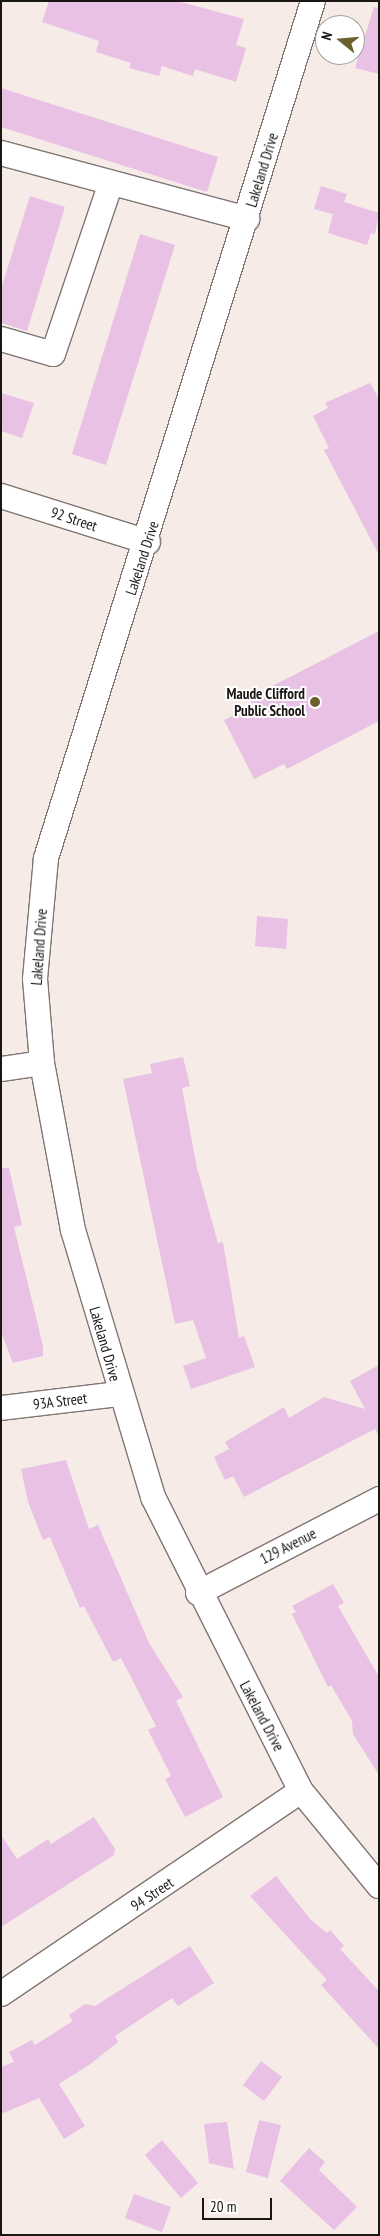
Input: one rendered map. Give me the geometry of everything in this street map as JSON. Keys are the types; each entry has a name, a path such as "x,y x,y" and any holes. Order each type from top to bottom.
{"street":[{"name":"Lakeland Drive","path":"313,1 148,542 46,858 35,979 42,1063 73,1230 119,1394 153,1498 198,1593 301,1791 379,1886"},
{"path":"1,153 247,219"},
{"path":"1,339 53,354 111,183"},
{"name":"92 Street","path":"1,496 148,542"},
{"path":"1,1069 42,1063"},
{"name":"93A Street","path":"1,1408 119,1394"},
{"name":"129 Avenue","path":"198,1593 379,1499"},
{"name":"94 Street","path":"1,1994 301,1791"}],"building":[{"path":"49,1 177,1 244,19 236,45 246,48 236,82 195,69 193,76 162,66 159,76 129,68 131,63 96,52 99,41 42,22"},
{"path":"374,7 379,8 379,74 355,68 356,65 365,65 365,36"},
{"path":"1,88 218,157 207,192 1,127"},
{"path":"321,186 347,194 344,202 379,213 375,234 371,233 367,245 328,233 333,214 314,209"},
{"path":"30,196 65,207 27,331 1,323 1,289"},
{"path":"140,234 175,245 106,465 72,454"},
{"path":"370,383 379,399 379,555 324,450 329,448 313,416 328,408 325,403"},
{"path":"1,393 34,403 22,438 1,431"},
{"name":"Maude Clifford Public School","path":"379,631 379,721 287,769 284,764 254,779 224,720 253,706 249,698"},
{"path":"257,916 288,919 286,949 255,946"},
{"path":"183,1057 190,1086 182,1088 197,1168 218,1243 223,1242 239,1338 244,1336 255,1367 191,1389 183,1366 206,1358 193,1320 175,1324 123,1079 152,1073 150,1064"},
{"path":"1,1168 9,1168 22,1225 14,1227 43,1346 43,1356 13,1363 1,1332"},
{"path":"379,1365 379,1436 375,1429 244,1497 233,1476 225,1480 214,1457 229,1449 225,1442 284,1407 289,1418 324,1397 365,1409 350,1381"},
{"path":"66,1460 89,1529 98,1525 149,1643 183,1697 176,1701 223,1797 185,1817 165,1779 171,1776 148,1730 156,1726 121,1658 113,1662 84,1606 80,1608 50,1537 43,1540 28,1502 21,1469"},
{"path":"333,1584 344,1603 338,1606 379,1677 379,1775 353,1734 352,1721 331,1685 328,1687 292,1614 296,1612 292,1606"},
{"path":"94,1817 115,1849 114,1855 1,1927 1,1835 17,1859 48,1839 51,1844"},
{"path":"276,1876 310,1919 327,1933 330,1930 344,1946 340,1949 379,1991 379,2049 321,1985 327,1980 250,1896"},
{"path":"190,1946 214,1983 178,2006 172,1998 115,2036 118,2042 89,2065 59,2084 85,2126 64,2139 39,2098 1,2114 1,2067 14,2062 9,2052 32,2040 35,2045 73,2021 69,2015 85,2004 95,2006"},
{"path":"261,2061 282,2077 264,2101 243,2085"},
{"path":"259,2120 281,2125 268,2178 246,2172"},
{"path":"227,2122 234,2169 209,2163 204,2124"},
{"path":"162,2140 198,2183 181,2198 145,2155"},
{"path":"309,2148 325,2162 319,2170 357,2207 334,2230 280,2181"},
{"path":"134,2194 171,2207 162,2232 125,2218"}],"place":[{"name":"Maude Clifford Public School","path":"315,702"}]}
